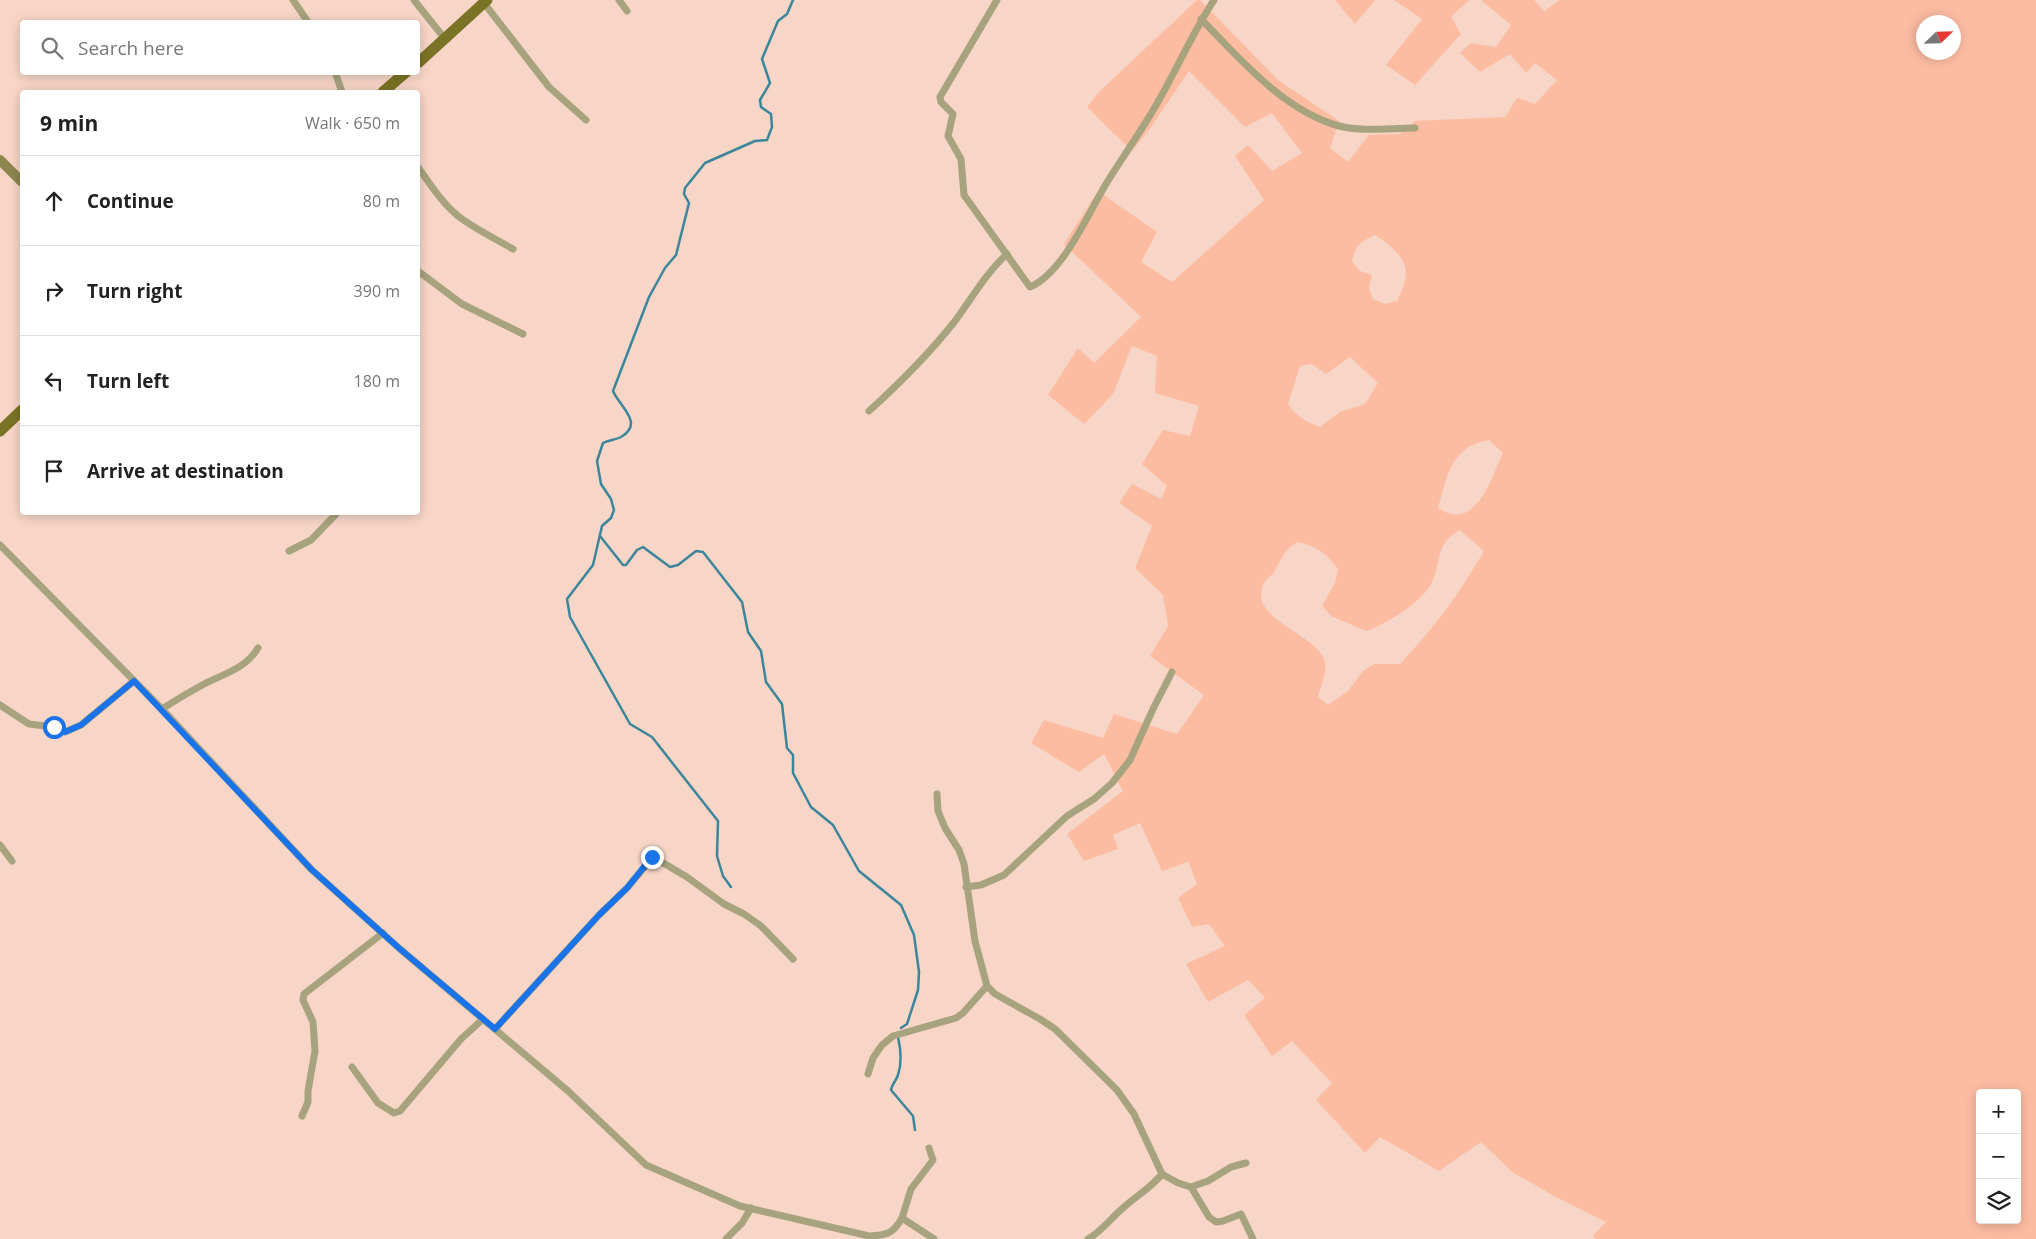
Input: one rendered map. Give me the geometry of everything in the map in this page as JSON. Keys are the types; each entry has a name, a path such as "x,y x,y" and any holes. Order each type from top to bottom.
{"main road":[{"path":"420,61 486,2"},
{"path":"385,90 403,75"},
{"path":"0,431 20,412"}],"street":[{"path":"293,0 307,20"},
{"path":"414,0 445,39"},
{"path":"619,0 627,11"},
{"path":"997,0 940,97 941,102 953,114 948,136 961,158 964,195 1030,287 1038,284 1067,253 1106,184 1158,102 1214,0"},
{"path":"486,2 549,87 586,120"},
{"path":"1202,19 1264,82 1290,103 1339,126 1352,128 1415,128"},
{"path":"335,75 341,90"},
{"path":"0,160 20,180"},
{"path":"420,171 444,202 458,215 512,248"},
{"path":"869,411 906,378 954,321 994,266 1007,254"},
{"path":"420,272 462,304 491,320 523,334"},
{"path":"289,551 311,540 335,515"},
{"path":"0,545 162,709 312,870 568,1091 646,1165 728,1201 869,1236 884,1235 895,1229 902,1218 911,1189 933,1160 929,1148"},
{"path":"162,709 209,682 235,671 248,661 258,648"},
{"path":"966,887 981,884 1004,875 1067,816 1094,799 1112,783 1130,760 1172,672"},
{"path":"0,705 29,724 54,727 65,732 81,725 134,681"},
{"path":"937,794 938,811 959,850 964,864 975,941 987,986 995,994 1040,1019 1055,1030 1117,1090 1134,1114 1162,1174 1178,1183 1191,1187 1208,1181 1230,1166 1246,1163"},
{"path":"0,845 12,861"},
{"path":"495,1029 599,915 627,888 652,857 687,877 724,904 744,914 761,926 793,959"},
{"path":"302,1116 308,1102 315,1051 313,1022 303,1000 304,994 383,933"},
{"path":"868,1074 873,1058 882,1045 893,1036 956,1018 963,1013 987,986"},
{"path":"352,1067 378,1103 394,1113 400,1110 461,1039 483,1019"},
{"path":"1088,1239 1101,1230 1135,1197 1152,1186 1162,1174"},
{"path":"1191,1187 1209,1217 1216,1222 1241,1214 1253,1239"},
{"path":"726,1239 742,1223 750,1208"},
{"path":"902,1218 934,1239"}],"shaded area":[{"path":"1197,0 1200,0 1278,80 1339,121 1330,148 1348,162 1369,135 1400,134 1415,121 1505,117 1517,98 1535,104 1557,80 1535,63 1526,73 1510,54 1480,72 1460,53 1471,43 1496,47 1511,25 1481,0 1534,0 1544,11 1560,0 2036,0 2036,1239 1597,1239 1593,1236 1606,1222 1512,1172 1481,1142 1439,1171 1380,1137 1365,1153 1316,1100 1332,1083 1292,1041 1272,1056 1244,1015 1265,998 1248,980 1208,1002 1186,964 1225,946 1209,924 1192,927 1178,898 1197,884 1188,862 1162,871 1140,823 1113,835 1118,849 1084,861 1067,834 1123,791 1104,754 1079,772 1031,743 1044,720 1103,738 1114,714 1177,734 1204,695 1150,656 1168,626 1163,595 1135,568 1152,526 1119,503 1132,484 1161,499 1167,486 1142,464 1163,430 1190,436 1199,406 1155,393 1157,356 1132,346 1113,394 1084,424 1048,395 1078,348 1094,363 1141,317 1064,244 1098,191 1157,232 1141,262 1172,282 1264,200 1235,156 1248,145 1272,171 1302,153 1272,113 1245,127 1189,71 1149,130 1132,151 1087,107 1100,91","holes":["1375,235 1399,255 1404,262 1406,270 1405,279 1397,301 1385,304 1373,299 1369,288 1372,275 1360,271 1352,261 1359,245","1350,357 1378,383 1365,404 1340,412 1320,427 1302,418 1288,404 1300,366 1312,364 1326,374","1489,440 1503,453 1480,500 1472,509 1462,514 1451,514 1438,508 1448,474 1459,456 1476,443","1460,530 1484,551 1446,610 1400,664 1374,664 1363,671 1348,691 1328,705 1318,697 1325,673 1324,659 1318,649 1283,624 1264,606 1261,595 1264,583 1274,572 1286,552 1297,542 1304,543 1320,551 1330,559 1338,569 1335,583 1322,606 1331,616 1366,631 1383,624 1401,613 1425,593 1434,578 1442,548 1451,536"]},
{"path":"1335,0 1375,0 1355,24"},
{"path":"1394,0 1469,0 1451,17 1461,34 1415,85 1386,65 1422,19"}],"waterway":[{"path":"731,887 723,876 717,856 718,821 652,737 630,724 570,617 567,599 593,565 602,526 611,518 614,510 611,499 601,484 597,461 603,443 621,437 628,432 631,426 628,414 613,391 649,297 665,268 676,255 689,203 684,194 685,188 705,163 755,141 767,140 772,127 771,114 761,107 760,100 770,83 762,59 778,21 787,14 793,0"},
{"path":"600,536 623,565 626,565 637,550 643,547 670,567 678,565 696,551 703,552 742,602 748,632 761,651 766,682 782,704 787,748 793,755 793,773 811,807 833,825 859,871 901,905 914,935 919,972 918,990 907,1024 901,1028"},
{"path":"898,1037 900,1066 891,1090 913,1116 915,1130"}],"route":[{"path":"54,727 65,732 81,725 134,681 312,870 400,949 495,1029 599,915 627,888 652,857"}]}
